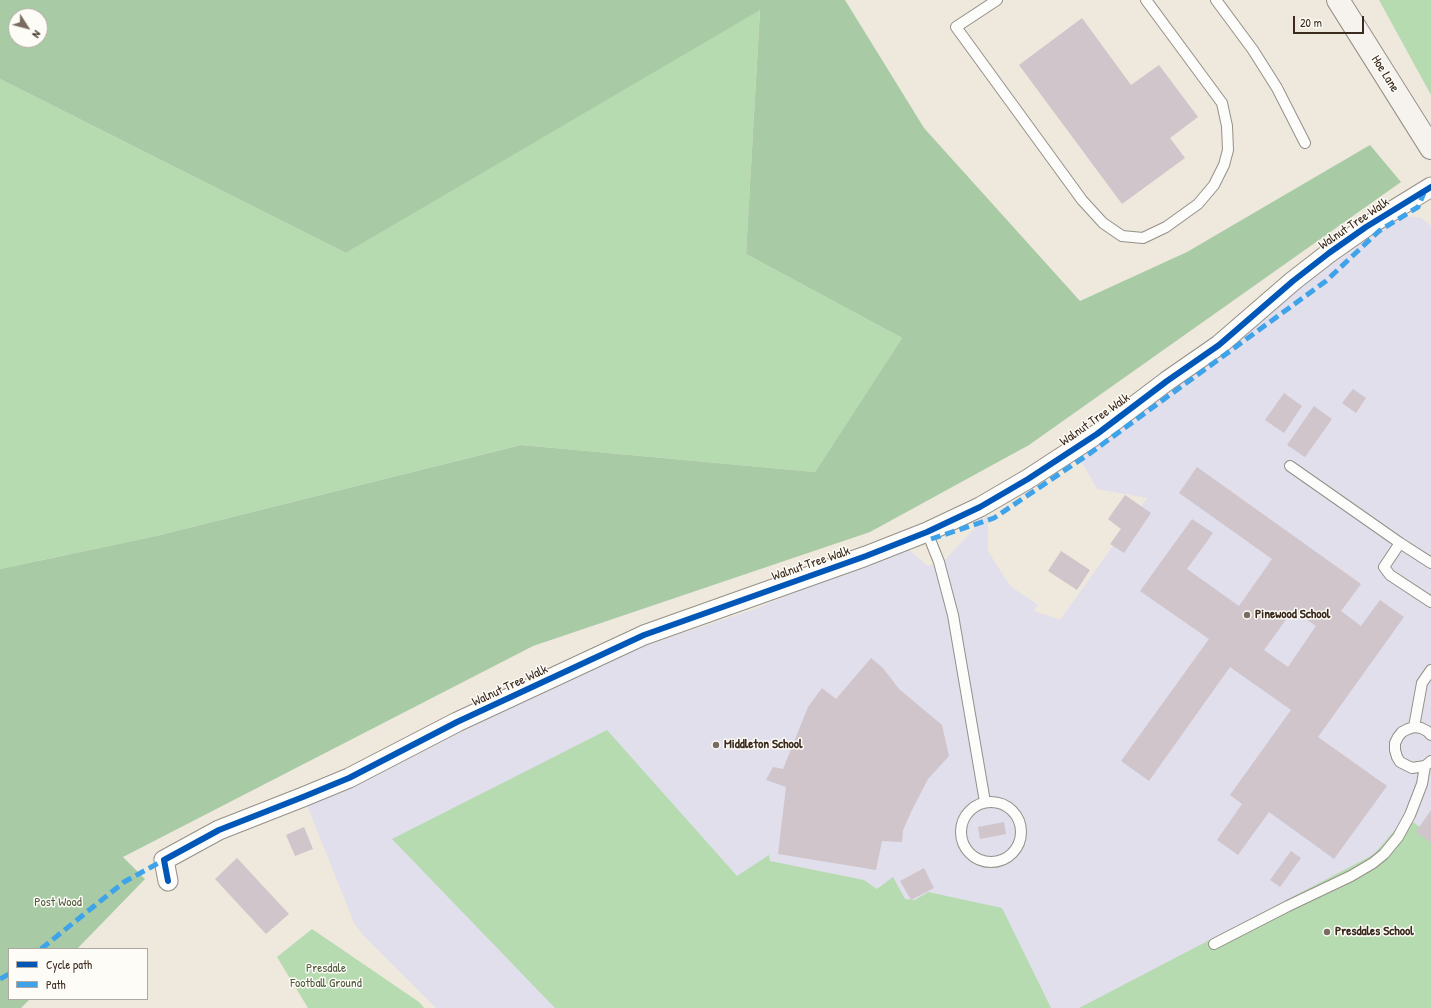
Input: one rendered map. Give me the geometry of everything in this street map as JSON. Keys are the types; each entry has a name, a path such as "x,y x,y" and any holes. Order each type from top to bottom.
{"street":[{"name":"Hoe Lane","path":"1338,0 1431,148"},
{"name":"Walnut Tree Walk","path":"168,881 164,860 218,830 349,778 457,722 644,635 866,556 927,532 980,507 1028,479 1097,434 1167,381 1219,345 1329,253 1366,227 1431,187"}],"lane":[{"path":"997,0 956,27 1082,200 1102,223 1122,236 1143,238 1166,226 1198,204 1214,185 1224,165 1228,150 1227,126 1222,103 1146,0"},
{"path":"1216,0 1253,50 1278,88 1304,143"},
{"path":"1290,466 1400,543 1431,562"},
{"path":"927,532 939,562 952,614 985,802"},
{"path":"1400,543 1384,567 1390,575 1431,602"},
{"path":"1414,727 1422,683 1431,670"},
{"path":"1428,763 1412,768 1400,762 1395,750 1395,743 1402,732 1414,727 1421,728 1431,735"},
{"path":"1214,944 1351,876 1374,863 1384,854 1398,837 1410,815 1428,763"},
{"path":"996,801 1006,805 1014,811 1020,820 1022,831 1021,841 1016,851 1008,858 998,862 987,862 977,859 969,852 963,843 961,833 962,823 967,813 975,806 985,802 996,801"}],"shaded area":[{"path":"1402,216 1421,218 1431,226 1431,1008 436,1008 366,938 355,925 306,803 462,727 647,645 755,609 810,586 908,549 928,566 944,561 988,514 988,551 1010,586 1038,605 1034,611 1060,620 1147,498 1097,489 1075,450 1231,342 1346,253 1347,254 1367,230"}],"green space":[{"name":"Post Wood","path":"0,0 845,0 924,128 1080,301 1187,252 1370,145 1401,182 1029,445 870,532 533,646 123,857 145,879 78,948 8,948 8,1000 29,1000 21,1008 0,1008 0,569 156,536 521,445 815,472 902,338 746,254 760,10 346,253 0,79"},
{"path":"1379,0 1431,0 1431,95"},
{"path":"760,9 746,254 902,338 815,472 521,445 156,536 0,569 0,79 346,253"},
{"path":"607,730 737,876 769,855 770,861 864,880 877,889 893,877 905,899 915,900 928,892 1002,908 1051,1008 555,1008 392,839"},
{"name":"Presdales School","path":"1406,817 1431,835 1431,1008 1079,1008 1369,857 1375,853"},
{"name":"Presdale Football Ground","path":"312,929 419,1002 424,1008 308,1008 277,957"}],"building":[{"path":"1082,18 1131,85 1159,65 1198,117 1170,138 1185,158 1122,204 1019,65"},
{"path":"1353,389 1366,398 1356,413 1342,403"},
{"path":"1284,393 1302,406 1284,433 1265,420"},
{"path":"1314,406 1332,419 1305,457 1287,445"},
{"path":"1197,467 1361,584 1341,611 1361,626 1380,600 1404,617 1318,737 1387,786 1334,859 1269,812 1238,855 1217,840 1242,804 1230,795 1291,710 1230,667 1149,781 1121,761 1209,639 1140,591 1192,519 1213,533 1187,569 1239,606 1272,559 1179,493","holes":["1293,610 1316,626 1288,667 1264,650"]},
{"path":"1125,495 1151,513 1124,553 1110,544 1121,529 1108,519"},
{"path":"1061,551 1090,570 1077,590 1048,571"},
{"path":"871,658 883,668 899,689 942,725 949,756 928,779 903,830 902,842 882,841 876,870 778,854 786,787 766,780 773,767 783,769 808,707 822,688 836,699"},
{"path":"1431,810 1431,843 1416,832"},
{"path":"1004,822 1006,834 980,839 978,827"},
{"path":"304,827 313,849 295,856 286,835"},
{"path":"1291,851 1301,858 1280,887 1270,880"},
{"path":"237,858 289,914 266,934 215,879"},
{"path":"924,868 934,888 911,900 900,881"}],"marked path":[{"path":"931,539 994,518 1089,454 1326,281 1379,231 1418,207 1424,193"},
{"path":"42,948 124,882 164,860"},
{"path":"0,979 8,975"}],"cycle path":[{"path":"168,881 164,860 219,830 349,778 457,722 644,635 866,556 927,532 980,507 1028,479 1097,434 1167,381 1219,345 1293,281 1329,253 1366,227 1431,187"}],"place":[{"name":"Pinewood School","path":"1247,615"},
{"name":"Middleton School","path":"716,745"},
{"name":"Presdales School","path":"1327,932"}]}
